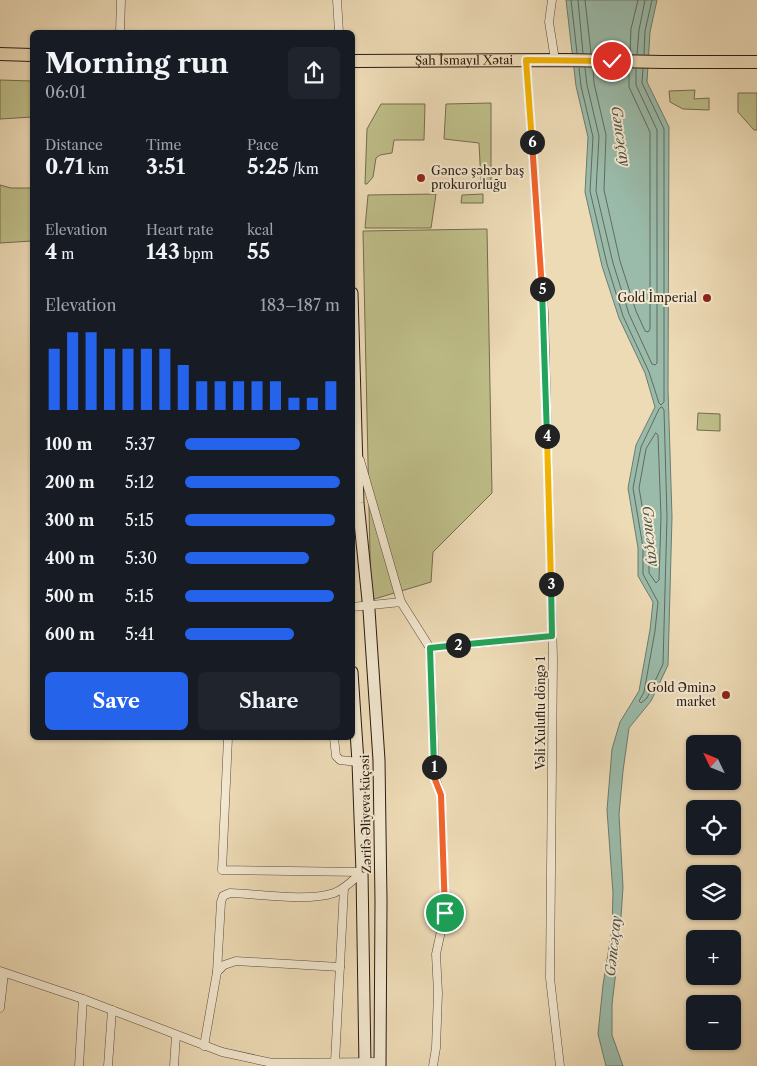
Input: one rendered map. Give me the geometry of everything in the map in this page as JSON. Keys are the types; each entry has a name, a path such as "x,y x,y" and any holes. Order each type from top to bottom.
{"main road":[{"path":"0,54 30,55"},
{"name":"Şah İsmayıl Xətai","path":"355,61 560,60 757,62"}],"street":[{"path":"120,30 122,0"},
{"path":"337,0 339,30"},
{"path":"552,0 549,22 560,60"},
{"name":"Vəli Xuluflu döngə 1","path":"526,60 544,313 552,636 550,978 560,1066"},
{"name":"Zərifə Əliyeva küçəsi","path":"355,387 358,502 369,605 379,760 381,901 380,1064"},
{"path":"357,449 401,602 430,648 434,777 441,795 445,913 436,954 438,993 436,1048 433,1066"},
{"path":"355,607 401,602"},
{"path":"430,648 552,636"},
{"name":"Zərifə Əliyeva küçəsi","path":"355,717 362,872 365,1064"},
{"path":"228,740 222,870 362,872"},
{"path":"334,740 336,756 340,760 358,762"},
{"path":"204,1046 217,972 221,902 223,896 230,893 315,897 335,893 344,888 362,872"},
{"path":"335,1062 344,888"},
{"path":"217,972 224,965 236,961 340,967"},
{"path":"0,1008 2,972 84,999 246,1062 380,1064"},
{"path":"78,1066 84,999"},
{"path":"108,1066 112,1010"},
{"path":"174,1066 176,1035"}],"green space":[{"path":"0,80 30,81 30,117 0,119"},
{"path":"695,90 694,99 709,98 709,110 683,109 670,102 669,91"},
{"path":"738,93 757,93 757,130 754,130 738,112"},
{"path":"491,103 491,182 481,182 479,143 444,139 446,104"},
{"path":"381,104 425,104 424,140 394,140 392,153 380,155 376,158 373,177 365,184 367,129"},
{"path":"0,185 11,188 30,188 30,241 0,243"},
{"path":"436,194 431,228 365,228 368,195"},
{"path":"483,194 483,203 461,203 462,195"},
{"path":"487,229 492,493 433,552 431,582 371,600 363,231"},
{"path":"698,413 720,414 720,431 697,430"}],"water":[{"name":"Gəncəçay","path":"566,0 657,0 650,32 647,82 669,127 668,389 672,517 668,665 651,701 629,728 623,771 619,814 623,887 619,947 612,1004 612,1035 623,1066 606,1066 598,1034 603,985 612,929 613,893 607,810 612,749 620,722 639,691 650,630 653,602 638,576 638,548 628,488 636,445 655,407 645,373 619,318 602,266 585,192 588,137 576,86"}],"place":[{"name":"Gəncə şəhər baş prokurorluğu","path":"421,178"},
{"name":"Gold İmperial","path":"707,298"},
{"name":"Gold Əminə market","path":"726,695"}],"route":[{"path":"445,913 441,795 434,777 430,648 552,636 544,313 526,60 612,61"}]}
